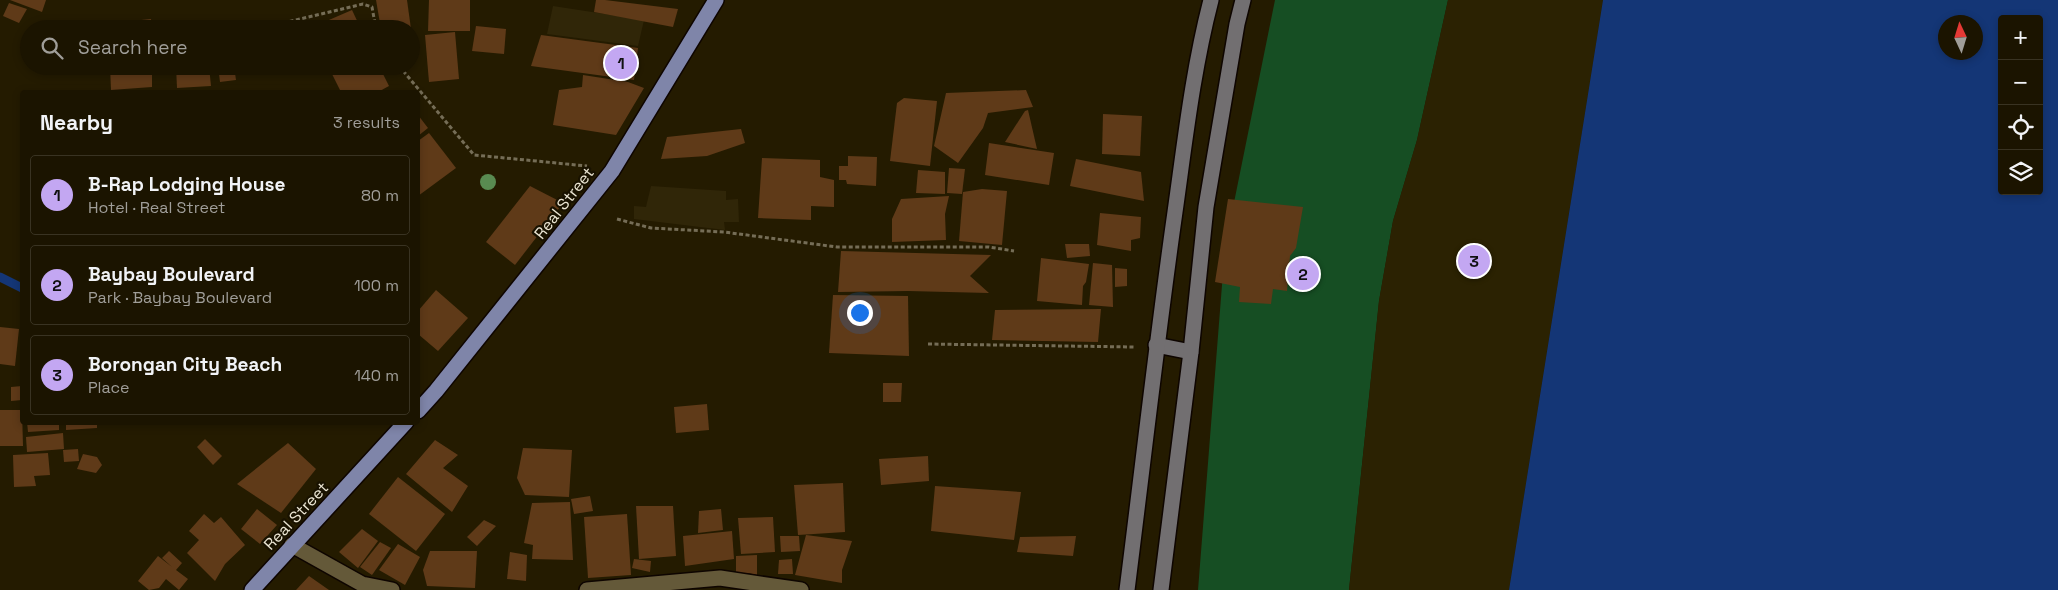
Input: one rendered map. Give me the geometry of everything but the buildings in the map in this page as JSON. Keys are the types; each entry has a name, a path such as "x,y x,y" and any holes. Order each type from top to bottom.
{"main road":[{"name":"Real Street","path":"420,409 612,171 716,0"},
{"name":"Real Street","path":"252,590 403,425"}],"street":[{"path":"1127,590 1156,346 1191,99 1211,0"},
{"path":"1160,590 1191,352 1206,207 1237,24 1243,0"},
{"path":"1156,346 1191,352"},
{"path":"292,545 362,584 392,590"},
{"path":"587,590 720,578 801,590"}],"path":[{"path":"295,20 362,4 372,7 374,20"},
{"path":"407,75 419,90"},
{"path":"420,91 474,155 596,167"},
{"path":"617,219 651,228 724,232 837,247 989,246 1014,251"},
{"path":"928,344 1156,346"}],"shaded area":[{"path":"553,6 644,20 638,46 547,34"},
{"path":"651,186 726,191 726,200 738,199 739,222 724,222 725,230 634,219 634,206 646,207"}],"green space":[{"path":"1275,0 1448,0 1417,140 1393,221 1379,301 1349,590 1198,590 1225,247"}],"sand":[{"path":"1448,0 1603,0 1509,590 1349,590 1379,301 1393,221 1417,140"}],"water":[{"path":"1603,0 2058,0 2058,590 1509,590"}],"waterway":[{"path":"0,277 20,287"}],"place":[{"name":"B-Rap Lodging House","path":"621,63"},
{"name":"Borongan City Beach","path":"1474,261"},
{"name":"Baybay Boulevard","path":"1303,274"}]}
